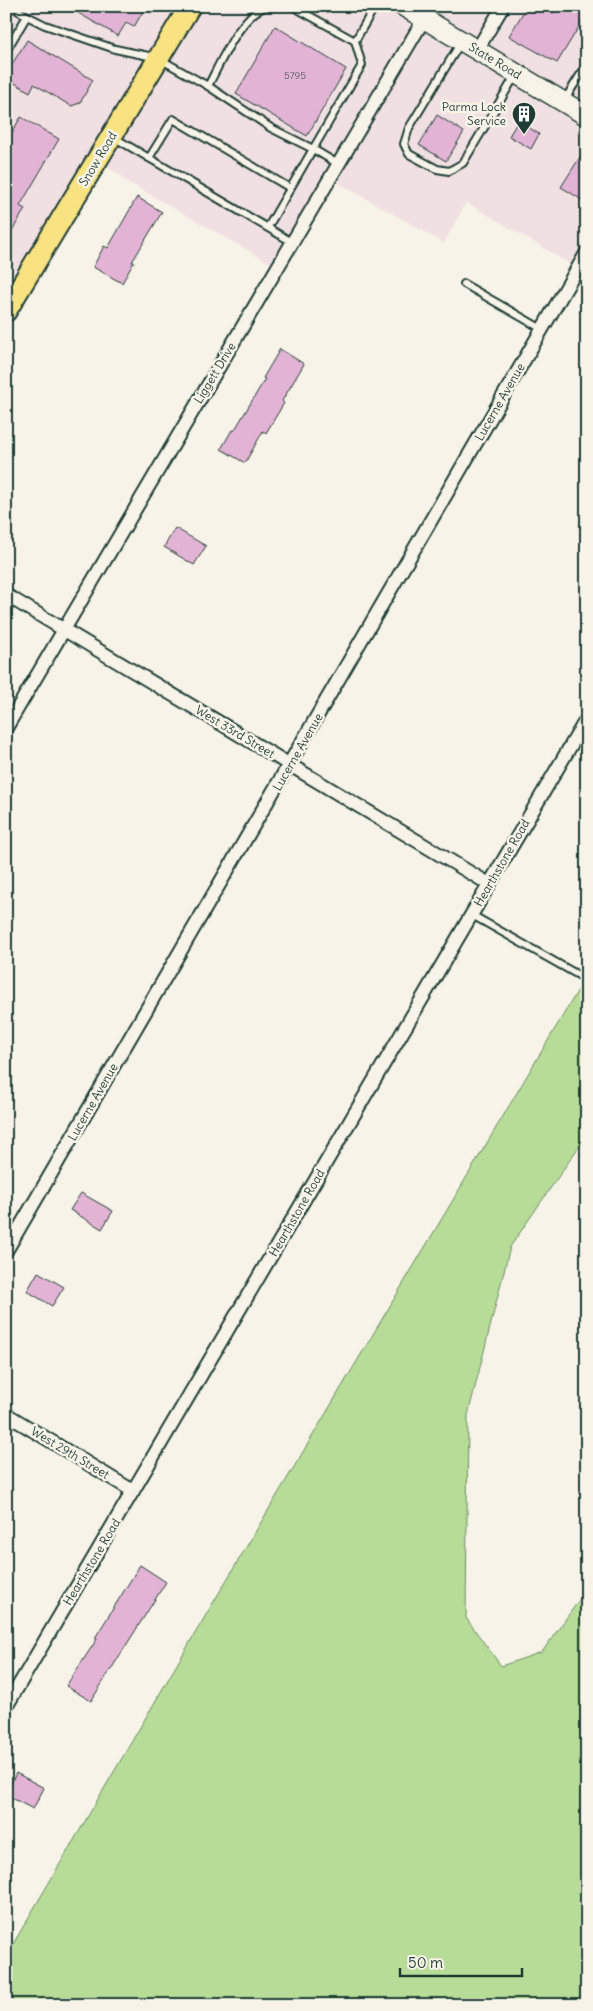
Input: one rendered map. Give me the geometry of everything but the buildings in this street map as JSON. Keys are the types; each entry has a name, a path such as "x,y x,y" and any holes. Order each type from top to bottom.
{"main road":[{"name":"Snow Road","path":"6,311 190,6"},
{"name":"State Road","path":"404,6 587,116"}],"street":[{"path":"469,46 503,6"},
{"name":"Liggett Drive","path":"6,728 424,19"},
{"name":"Lucerne Avenue","path":"6,1251 587,252"},
{"name":"West 33rd Street","path":"6,595 490,884"},
{"name":"Hearthstone Road","path":"6,1707 587,718"},
{"name":"West 29th Street","path":"6,1414 134,1491"}],"lane":[{"path":"11,6 45,26 115,49 158,58 208,86 271,128 338,164"},
{"path":"208,86 242,25 261,7 268,6"},
{"path":"268,227 362,65 355,41 292,6"},
{"path":"355,41 375,6"},
{"path":"6,51 27,16"},
{"path":"469,46 409,128 404,144 409,154 437,169 449,171 463,163 516,74"},
{"path":"564,102 587,64"},
{"path":"149,158 173,119 290,188"},
{"path":"112,136 292,242"},
{"path":"464,284 542,330"},
{"path":"472,915 587,980"}],"shaded area":[{"path":"6,6 587,6 587,274 466,202 444,243 330,178 277,267 121,178 122,176 97,161 6,311"}],"green space":[{"path":"587,975 587,1135 510,1247 468,1415 466,1618 501,1666 542,1652 587,1589 587,2005 6,2005 6,1956 210,1608"}],"place":[{"name":"Parma Lock Service","path":"524,135"}]}
